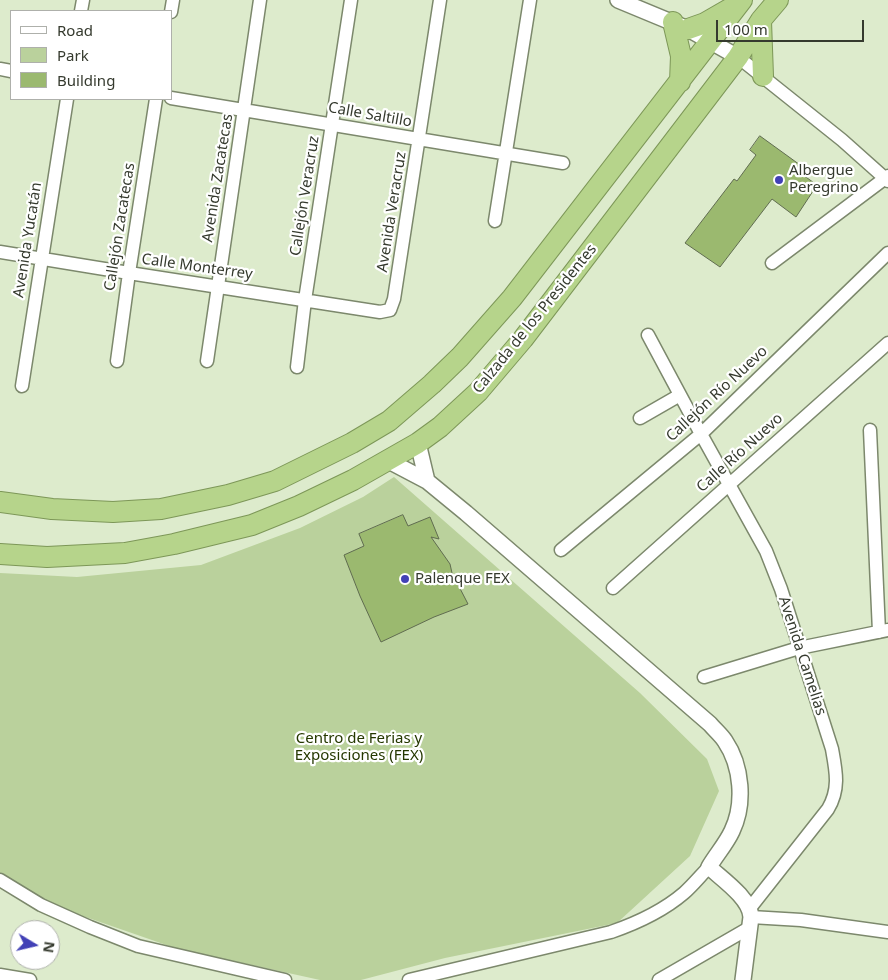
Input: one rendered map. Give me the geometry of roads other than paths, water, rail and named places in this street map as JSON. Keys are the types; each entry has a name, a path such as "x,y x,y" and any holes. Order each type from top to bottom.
{"highway":[{"name":"Calzada de los Presidentes","path":"0,554 47,556 124,553 174,544 260,522 299,506 389,461 418,443 440,427 478,392 523,339 738,57 761,20 778,0"},
{"name":"Calzada de los Presidentes","path":"0,502 52,509 112,512 170,507 228,495 275,481 352,443 389,421 460,357 512,298 740,3"},
{"path":"680,82 681,26 705,23 740,3"},
{"path":"761,20 763,76"}],"street":[{"name":"Avenida Zacatecas","path":"207,361 260,0"},
{"name":"Callejón Veracruz","path":"297,367 305,300 351,0"},
{"name":"Avenida Veracruz","path":"390,310 394,299 420,140 440,0"},
{"path":"495,221 530,0"},
{"path":"621,0 681,26 738,57 887,178 772,263"},
{"name":"Calle Saltillo","path":"172,98 563,163"},
{"name":"Avenida Yucatán","path":"22,386 67,100"},
{"name":"Callejón Zacatecas","path":"117,361 128,273 156,100"},
{"name":"Calle Monterrey","path":"0,252 380,312 390,310"},
{"name":"Callejón Río Nuevo","path":"561,550 700,434 888,253"},
{"name":"Avenida Camelias","path":"648,335 700,434 766,551 781,589 832,749 836,772 834,799 750,918"},
{"name":"Calle Río Nuevo","path":"612,588 888,343"},
{"path":"640,418 680,395"},
{"path":"704,676 800,648 883,631 870,430"},
{"path":"418,443 427,481"},
{"path":"389,461 427,481 710,724 726,742 736,765 740,790 739,812 732,832 709,867 684,893 662,909 635,923 611,932 409,980"},
{"path":"709,867 745,901 750,918 744,980"},
{"path":"0,880 41,905 138,946 285,980"},
{"path":"659,980 750,918 801,920 888,932"},
{"path":"0,974 30,980"}],"place":[{"name":"Albergue Peregrino","path":"779,180"},
{"name":"Palenque FEX","path":"405,579"}],"park label":[{"name":"Centro de Ferias y Exposiciones (FEX)","path":"359,748"}]}
